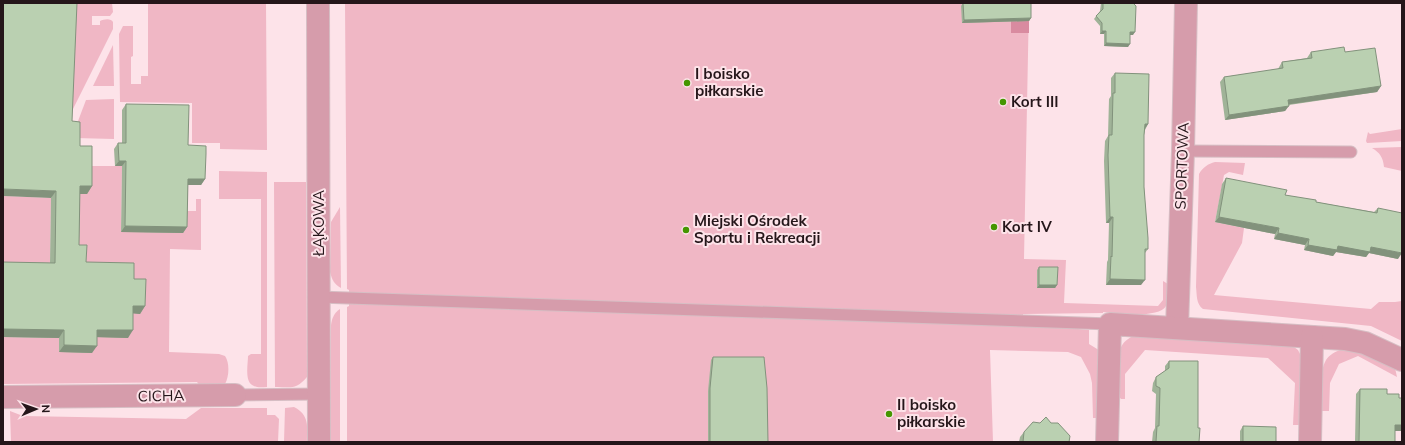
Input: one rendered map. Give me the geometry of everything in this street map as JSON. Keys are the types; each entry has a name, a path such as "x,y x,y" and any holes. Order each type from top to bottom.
{"street":[{"name":"ŁĄKOWA","path":"318,3 319,442"},
{"name":"SPORTOWA","path":"1177,328 1186,3"},
{"path":"1107,442 1110,324 1345,339 1364,343 1402,360"},
{"path":"1310,442 1312,337"},
{"name":"CICHA","path":"3,397 235,395"}],"lane":[{"path":"1183,151 1351,152"},
{"path":"318,297 1110,324"},
{"name":"CICHA","path":"235,395 320,394"}],"shaded area":[{"path":"74,3 112,3 113,12 110,16 92,16 92,25 100,25 100,21 109,19 113,22 113,29 69,117"},
{"path":"148,3 266,3 267,150 220,149 220,143 192,143 192,103 120,102 119,34 123,26 133,26 131,84 141,84 141,76 148,76"},
{"name":"Miejski Ośrodek Sportu i Rekreacji","path":"345,3 1029,3 1024,259 1066,260 1064,303 1158,306 1163,300 1163,281 1168,284 1167,304 1162,310 1155,313 1146,314 1103,312 1023,314 1023,324 1089,330 1089,344 1102,352 1097,418 1093,418 1092,383 1090,374 1081,357 1068,352 990,350 993,442 347,442 347,307 349,306 349,290 347,289"},
{"path":"1029,3 1029,33 1011,33 1011,5"},
{"path":"113,45 114,86 93,86"},
{"path":"114,99 114,139 75,138 75,129 86,100"},
{"path":"1402,129 1402,141 1367,143 1366,141 1368,132 1370,134"},
{"path":"1402,147 1402,171 1384,167 1381,156 1372,148"},
{"path":"1215,162 1245,163 1243,175 1229,172 1224,175 1215,222 1244,228 1242,243 1214,295 1371,309 1379,302 1402,301 1402,341 1371,326 1203,309 1199,305 1197,299 1196,287 1199,174 1206,166"},
{"path":"87,166 122,166 121,232 183,211 196,211 196,199 201,199 201,250 170,249 169,352 219,354 225,356 228,362 228,370 225,384 201,387 197,382 3,384 3,337 59,338 59,352 73,269 75,194"},
{"path":"219,171 267,172 267,387 257,387 251,384 247,373 248,356 251,354 261,354 261,199 219,199"},
{"path":"274,182 306,182 307,377 300,384 293,387 275,387"},
{"path":"3,196 51,198 50,271 3,270"},
{"path":"340,207 341,288 334,282 330,272 331,222"},
{"path":"340,309 340,442 330,442 331,325 336,312"},
{"path":"1136,335 1294,347 1298,350 1302,358 1300,425 1293,425 1295,383 1268,358 1145,350 1125,374 1125,399 1121,399 1118,395 1120,349 1126,340"},
{"path":"1341,350 1357,351 1395,368 1397,377 1358,356 1339,364 1330,383 1329,411 1320,411 1320,385 1324,365 1329,356"},
{"path":"294,407 303,414 305,418 307,426 307,442 284,442 285,408"},
{"path":"201,408 267,408 267,415 275,415 279,419 278,442 11,442 10,411 23,416 186,419"}],"building":[{"path":"3,3 77,3 72,121 80,122 80,146 92,146 92,186 80,186 79,245 87,245 86,262 134,263 134,279 146,279 145,306 133,306 133,330 97,330 97,346 64,345 64,330 3,329 3,262 55,263 56,191 3,189"},
{"path":"963,3 1031,3 1031,18 964,20"},
{"path":"1103,3 1133,3 1136,6 1135,32 1130,32 1130,44 1106,43 1106,31 1102,31 1102,23 1096,16 1103,9"},
{"path":"1344,47 1345,52 1375,48 1381,86 1288,100 1289,106 1229,115 1224,77 1283,68 1282,62 1312,58 1311,52"},
{"path":"1115,73 1149,74 1148,124 1145,124 1144,135 1144,187 1148,238 1148,249 1145,249 1145,280 1110,279 1113,217 1110,217 1108,155 1109,135 1112,135"},
{"path":"126,104 189,105 188,145 206,146 206,154 205,179 188,179 187,227 125,226 126,161 119,161 118,143 126,143"},
{"path":"1226,178 1287,190 1285,195 1316,200 1316,202 1377,213 1378,208 1402,213 1402,253 1371,247 1370,252 1338,246 1337,250 1308,245 1309,239 1278,233 1279,228 1219,217"},
{"path":"1039,267 1058,267 1057,285 1039,285"},
{"path":"713,357 764,357 767,388 768,442 710,442 710,388"},
{"path":"1169,361 1198,361 1199,442 1156,442 1157,426 1159,426 1160,388 1156,386 1156,377 1169,368"},
{"path":"1360,389 1387,389 1387,394 1399,394 1399,398 1402,398 1402,425 1395,425 1395,442 1359,442"},
{"path":"1046,417 1051,423 1058,423 1070,436 1069,442 1023,442 1024,432 1033,422 1040,423"},
{"path":"1243,426 1276,427 1276,442 1243,442"}],"place":[{"name":"I boisko piłkarskie","path":"687,83"},
{"name":"Kort III","path":"1003,102"},
{"name":"Kort IV","path":"994,227"},
{"name":"Miejski Ośrodek Sportu i Rekreacji","path":"686,230"},
{"name":"II boisko piłkarskie","path":"889,414"}]}
